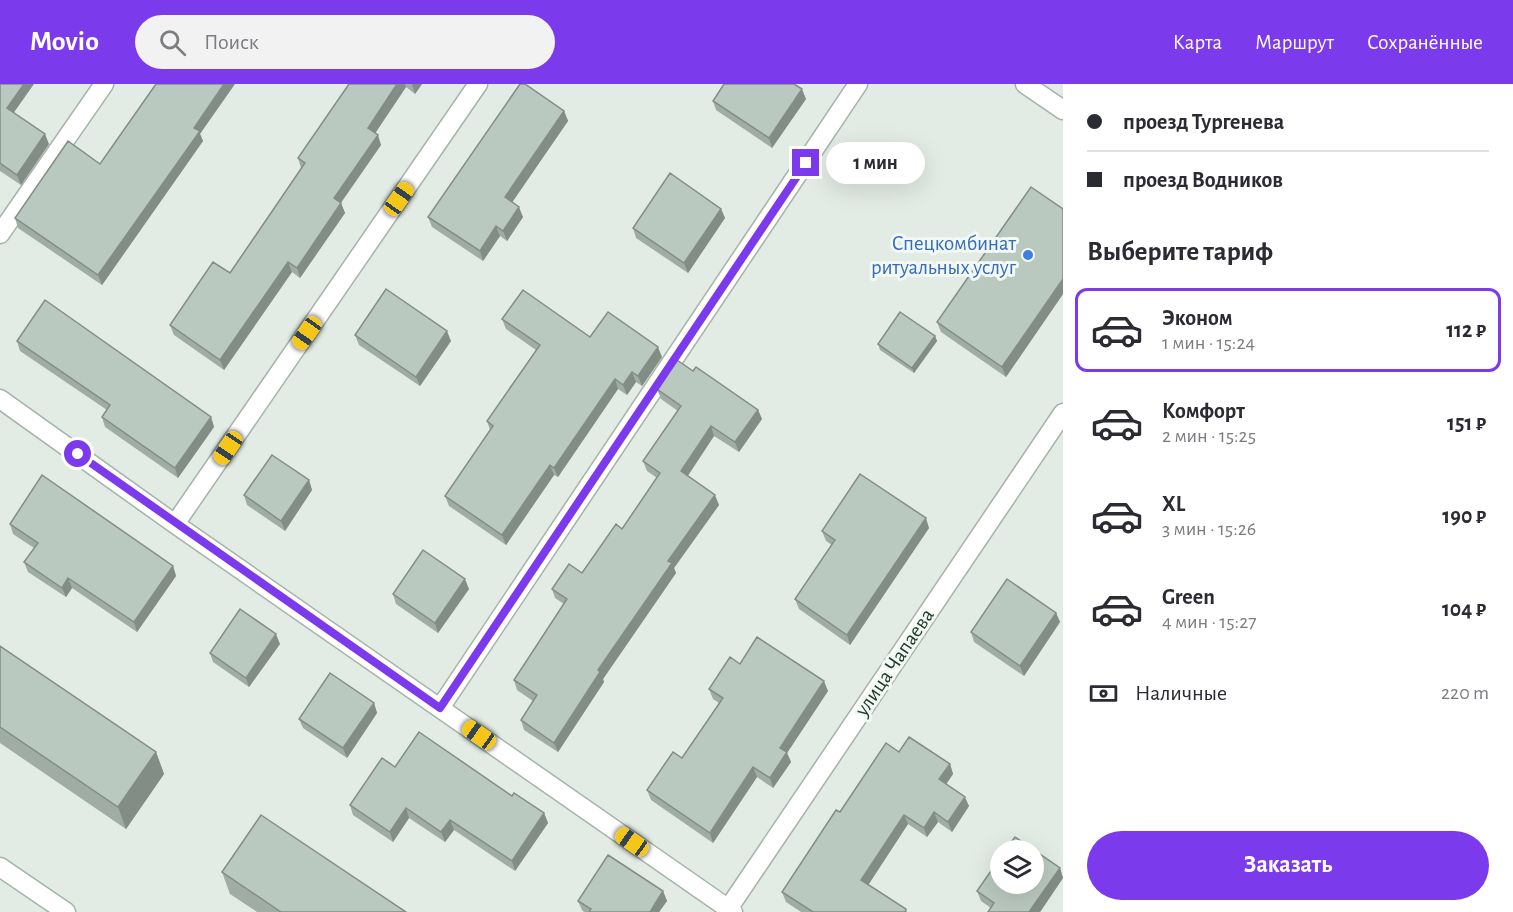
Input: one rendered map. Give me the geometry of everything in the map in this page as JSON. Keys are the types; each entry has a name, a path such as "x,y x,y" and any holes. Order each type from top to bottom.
{"street":[{"path":"0,234 104,84"},
{"path":"175,524 478,84"},
{"path":"440,708 858,84"},
{"path":"1025,84 1063,110"},
{"path":"0,399 729,911"},
{"name":"улица Чапаева","path":"729,911 1063,413"},
{"path":"0,867 66,912"}],"building":[{"path":"0,84 24,84 7,108 45,134 17,175 0,163"},
{"path":"156,84 224,84 194,128 200,131 98,275 15,218 68,141 100,164"},
{"path":"349,84 397,84 368,128 378,135 334,198 341,203 297,268 288,262 220,360 170,325 213,262 230,273 305,163 298,158"},
{"path":"520,84 525,84 564,111 505,197 519,207 503,231 496,226 480,251 428,217"},
{"path":"724,84 794,84 802,89 769,138 713,101"},
{"path":"670,173 721,209 684,263 633,228"},
{"name":"Спецкомбинат ритуальных услуг","path":"1031,187 1063,209 1063,279 1002,367 937,322"},
{"path":"386,289 447,331 416,377 355,335"},
{"path":"523,290 590,337 608,312 658,347 638,376 632,372 623,385 615,379 554,468 550,465 502,535 445,496 493,426 487,421 540,345 502,319"},
{"path":"45,300 211,417 175,468 102,417 110,405 17,341"},
{"path":"900,312 935,336 912,368 878,344"},
{"path":"677,360 693,371 696,367 758,410 735,442 711,426 681,471 715,495 668,561 672,563 598,670 600,672 554,743 521,720 537,695 514,680 567,599 552,589 569,564 582,573 616,524 622,529 660,473 643,461 681,406 657,389"},
{"path":"272,455 309,480 281,521 244,495"},
{"path":"860,474 926,518 847,635 795,599 835,540 822,531"},
{"path":"42,475 173,566 134,622 68,578 62,588 24,562 38,543 10,524"},
{"path":"423,550 465,579 435,623 393,594"},
{"path":"1007,579 1056,613 1020,666 971,632"},
{"path":"240,609 276,634 246,678 210,653"},
{"path":"757,637 824,681 780,748 787,752 770,778 753,767 710,833 647,790 673,752 682,758 723,698 709,689 730,657 740,664"},
{"path":"0,646 156,752 118,807 0,727"},
{"path":"330,673 374,703 343,748 299,719"},
{"path":"419,732 512,796 514,793 544,813 512,861 450,820 441,832 406,808 390,832 350,805 382,758 395,767"},
{"path":"909,737 950,764 939,779 965,797 948,822 934,812 924,828 904,815 861,880 906,909 905,912 813,912 782,892 836,810 840,812 886,743 899,752"},
{"path":"261,815 406,912 281,912 222,872"},
{"path":"608,855 663,891 650,912 589,912 591,909 578,901"},
{"path":"1044,857 1060,868 1044,891"},
{"path":"990,872 990,894 1042,894 1029,912 988,912 994,903 977,891"}],"place":[{"name":"Спецкомбинат ритуальных услуг","path":"1028,255"}],"route":[{"path":"78,454 440,708 806,163"}]}
